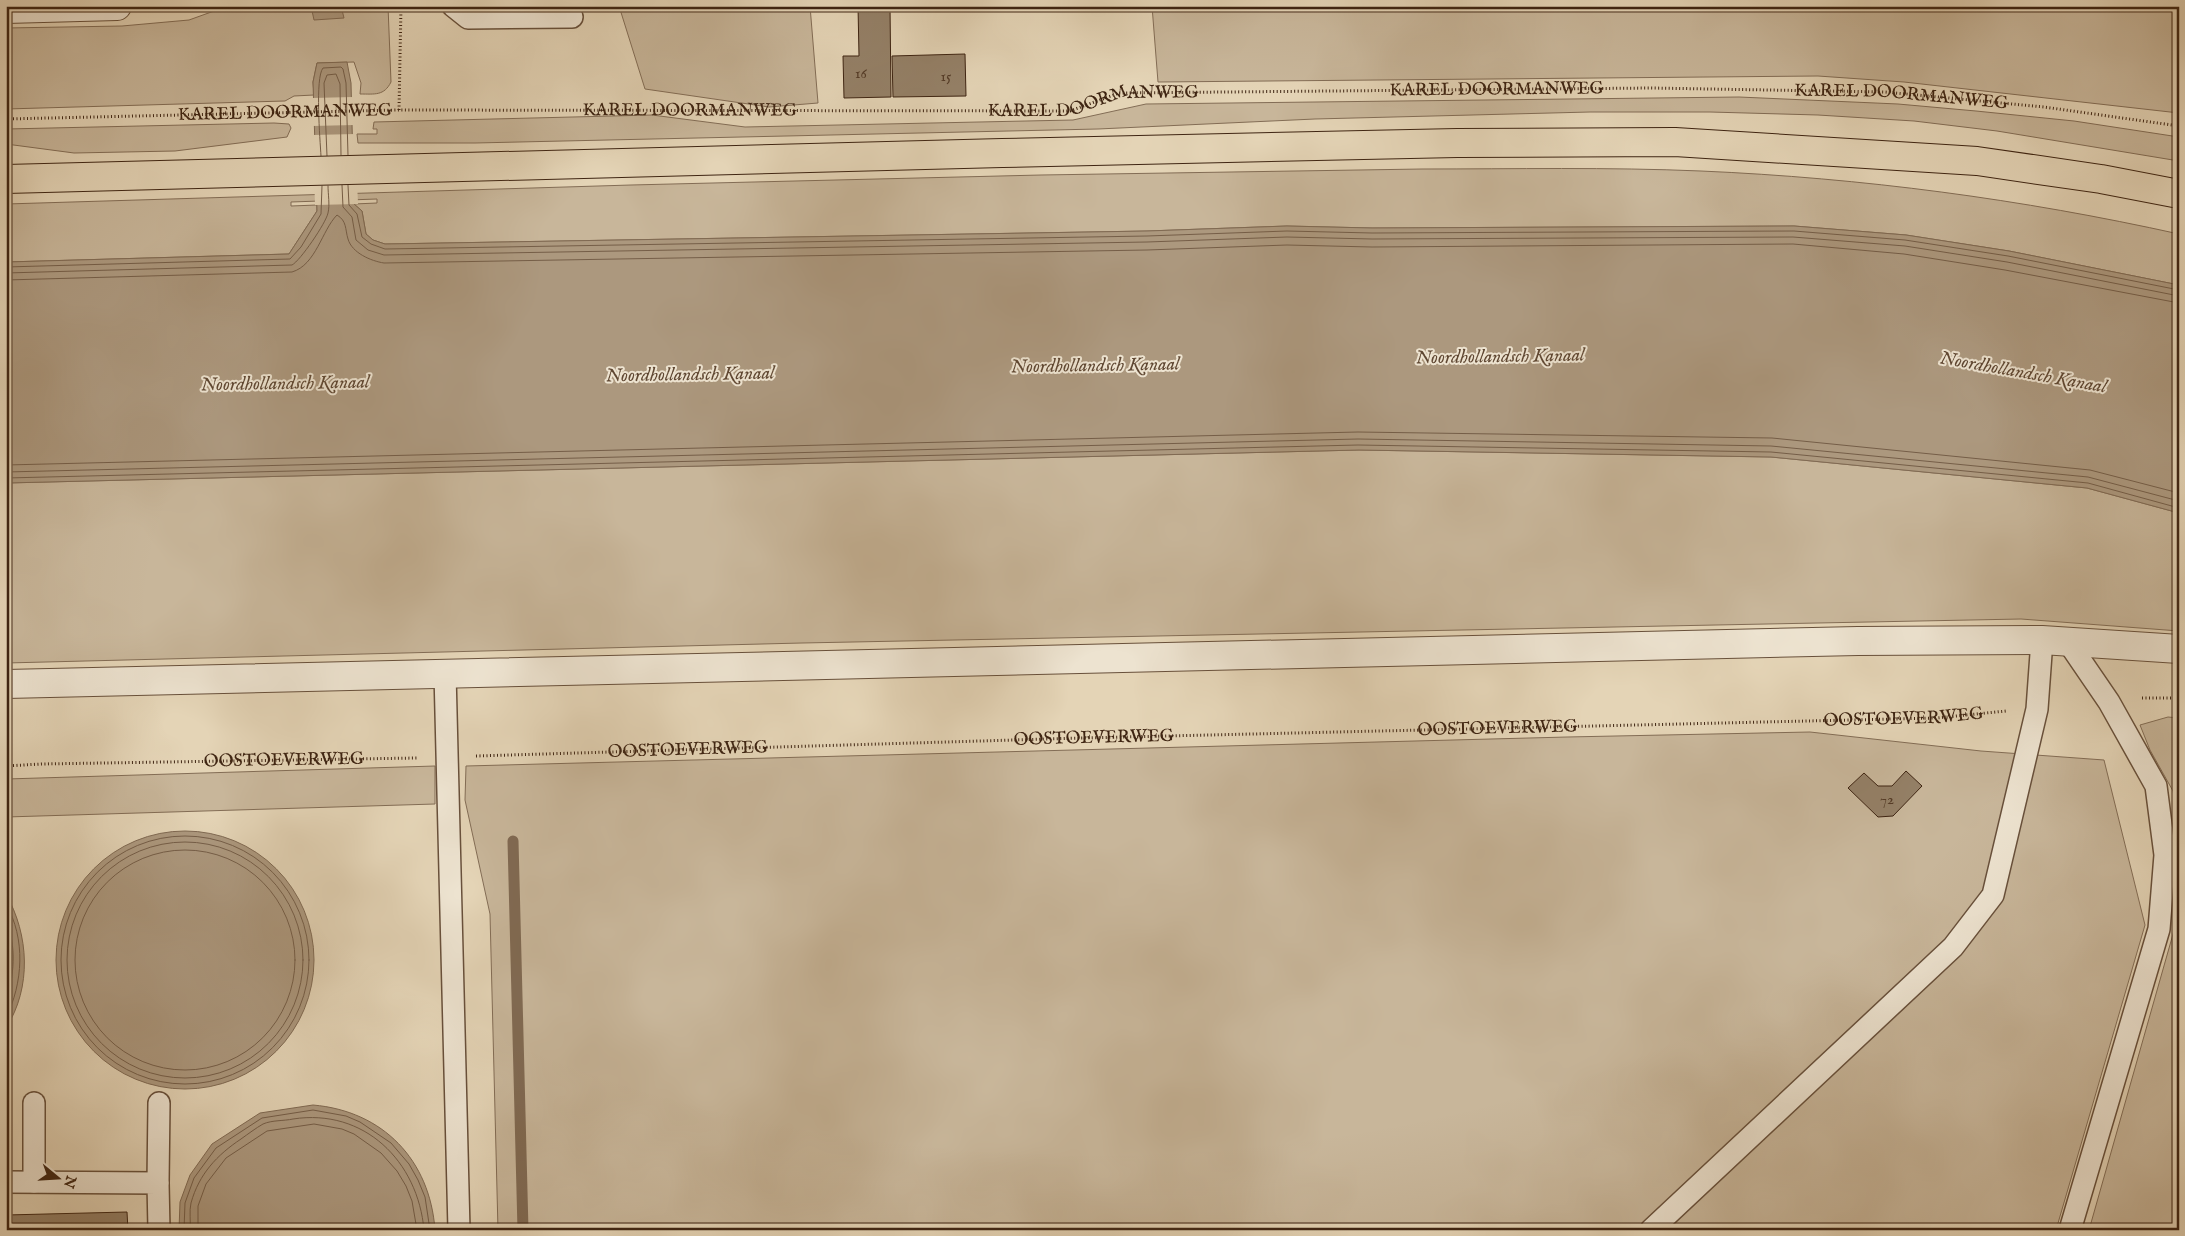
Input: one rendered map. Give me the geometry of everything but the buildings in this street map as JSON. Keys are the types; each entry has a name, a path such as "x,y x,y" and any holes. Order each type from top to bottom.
{"main road":[{"path":"6,179 1408,144 1675,142 1977,161 2102,179 2179,194"}],"street":[{"path":"6,9 117,6"},
{"path":"6,684 1848,642 2055,641 2179,649"}],"lane":[{"path":"453,6 468,18 572,17"},
{"path":"2055,641 2109,702 2156,786 2165,855 2159,929 2070,1230"},
{"path":"1651,1230 1954,947 1993,895 2037,708 2055,641"},
{"path":"446,673 459,1230"},
{"path":"34,1103 34,1182"},
{"path":"159,1103 159,1230"},
{"path":"6,1182 158,1183"}],"path":[{"path":"399,110 401,6"},
{"name":"KAREL DOORMANWEG","path":"6,119 399,110 1070,111 1119,93 1651,88 1885,92 2044,107 2179,126"},
{"path":"2109,702 2154,697 2179,698"},
{"name":"OOSTOEVERWEG","path":"6,766 447,757 1071,738 1916,718 2037,708"}],"shaded area":[{"path":"228,6 388,6 391,82 382,92 360,94 361,83 354,62 317,63 313,82 314,95 294,96 285,101 6,109 6,28 122,26 189,20"},
{"path":"619,6 810,6 818,103 769,107 645,89"},
{"path":"1152,6 2179,6 2179,113 1904,82 1818,76 1158,82"},
{"path":"1739,97 1898,104 2074,121 2179,137 2179,161 1997,131 1914,121 1818,115 1710,112 1590,112 1315,119 1098,129 475,143 358,143 357,134 377,134 377,129 373,129 374,122 652,115 745,127 1073,120 1146,104"},
{"path":"289,124 291,128 287,137 175,151 74,153 6,144 6,129"},
{"path":"1422,169 1631,169 1761,174 1941,192 2060,210 2179,234 2179,285 2009,251 1906,235 1794,226 1372,228 1287,226 1147,231 385,244 373,240 366,234 362,211 354,204 377,203 377,199 291,202 291,206 317,205 317,211 289,254 6,262 6,204 631,185 1041,175"},
{"path":"1359,450 1771,457 2087,488 2179,513 2179,631 2021,619 802,643 6,663 6,483"},
{"path":"2168,717 2179,718 2179,820 2173,791 2150,750 2140,725"},
{"path":"1810,732 1981,751 2104,760 2145,925 2056,1230 498,1230 490,914 465,800 466,766"},
{"path":"435,766 435,804 6,817 6,779"},
{"path":"2179,913 2179,1230 2089,1230"}],"water":[{"path":"311,6 341,6 344,18 314,20"},
{"name":"Noordhollandsch Kanaal","path":"347,62 351,83 354,204 362,211 366,234 373,240 385,244 1147,231 1287,226 1372,228 1794,226 1906,235 2009,251 2179,285 2179,513 2087,488 1771,457 1359,450 6,483 6,262 289,254 317,211 313,82 317,63"},
{"path":"185,831 210,833 246,846 267,860 285,878 299,899 304,911 312,935 314,960 312,985 299,1021 285,1042 267,1060 246,1074 234,1079 210,1087 185,1089 160,1087 124,1074 103,1060 85,1042 71,1021 66,1009 58,985 56,960 58,935 71,899 85,878 103,860 124,846 136,841 160,833"},
{"path":"6,894 19,926 24,961 20,996 6,1028"},
{"path":"313,1105 338,1109 361,1117 381,1129 398,1144 413,1161 424,1182 431,1205 435,1230 179,1230 180,1202 190,1175 212,1144 260,1113"}],"pier":[{"path":"353,97 354,125 312,126 312,98"},
{"path":"355,134 358,204 315,205 313,135"}],"waterway":[{"path":"513,841 523,1230"}]}
